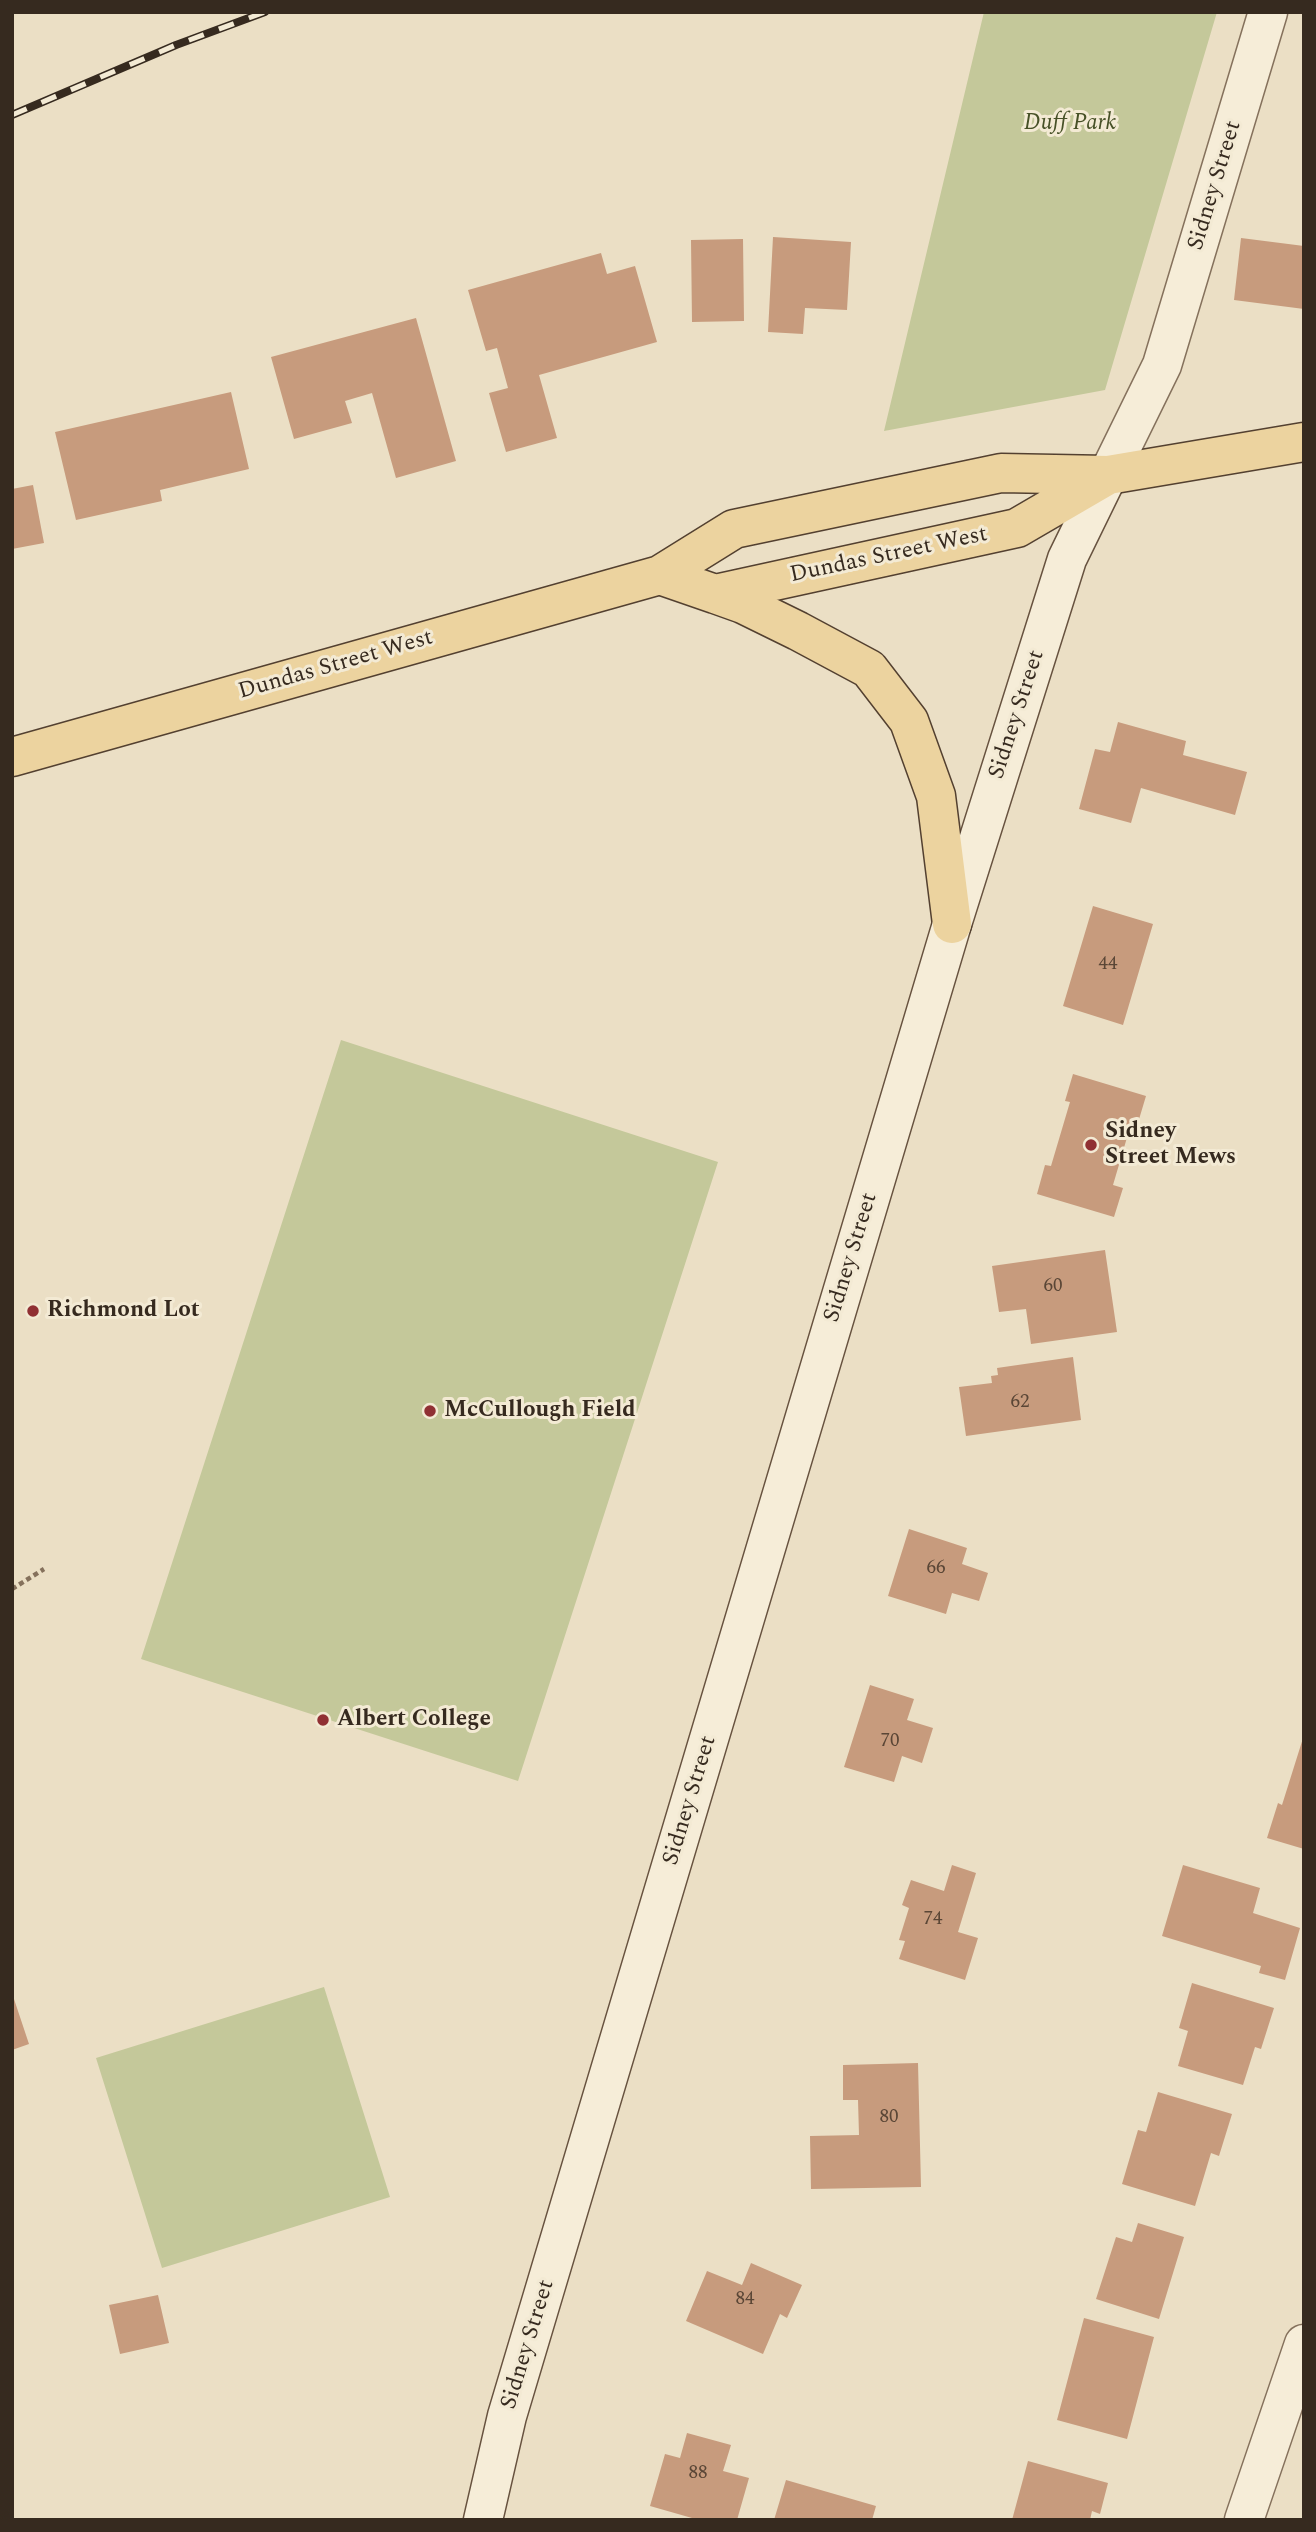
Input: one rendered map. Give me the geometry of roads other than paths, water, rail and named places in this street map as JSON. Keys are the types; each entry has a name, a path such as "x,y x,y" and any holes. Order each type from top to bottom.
{"main road":[{"name":"Sidney Street","path":"483,2520 507,2416 952,924 1067,559 1163,365 1268,12"},
{"name":"Dundas Street West","path":"12,757 660,575 734,529 1001,473 1108,475 1304,442"},
{"name":"Dundas Street West","path":"715,594 1017,528 1108,475"},
{"path":"660,575 743,604 869,669 909,721 936,796 952,924"},
{"path":"1244,2520 1304,2344"}],"railway":[{"path":"12,115 176,45 265,12"}],"place":[{"name":"Sidney Street Mews","path":"1091,1145"},
{"name":"Richmond Lot","path":"33,1311"},
{"name":"McCullough Field","path":"430,1411"},
{"name":"Albert College","path":"323,1720"}],"park label":[{"name":"Duff Park","path":"1070,124"}]}
